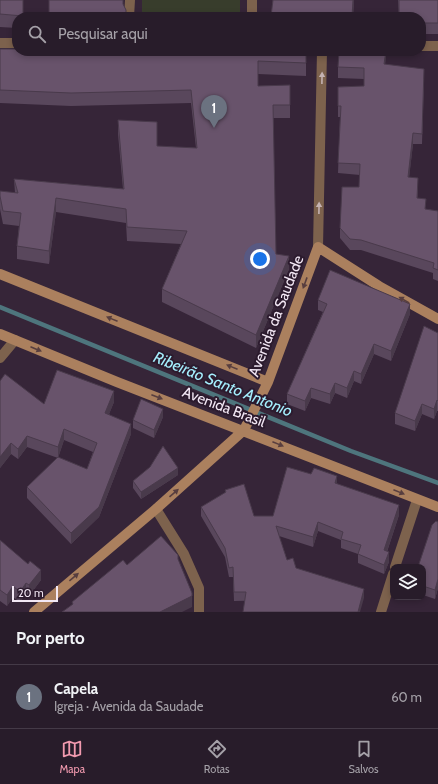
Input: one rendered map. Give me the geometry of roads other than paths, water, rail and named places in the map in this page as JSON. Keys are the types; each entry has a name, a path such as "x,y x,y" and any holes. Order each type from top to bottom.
{"main road":[{"path":"318,247 379,286 438,319"},
{"name":"Avenida da Saudade","path":"34,612 156,509 244,430 268,382 318,247"},
{"path":"0,274 268,382"},
{"name":"Avenida Brasil","path":"0,334 117,382 244,430 438,507"}],"street":[{"path":"130,0 130,12"},
{"path":"252,0 252,12"},
{"path":"0,43 12,43"},
{"path":"426,46 438,46"},
{"name":"Avenida da Saudade","path":"318,247 322,56"},
{"path":"0,358 14,340"},
{"path":"396,564 418,500"},
{"path":"156,509 184,554 199,588 199,612"},
{"path":"381,612 390,584"}],"waterway":[{"name":"Ribeirão Santo Antonio","path":"0,307 351,451 438,483"}],"place":[{"name":"Capela","path":"214,128"}]}
